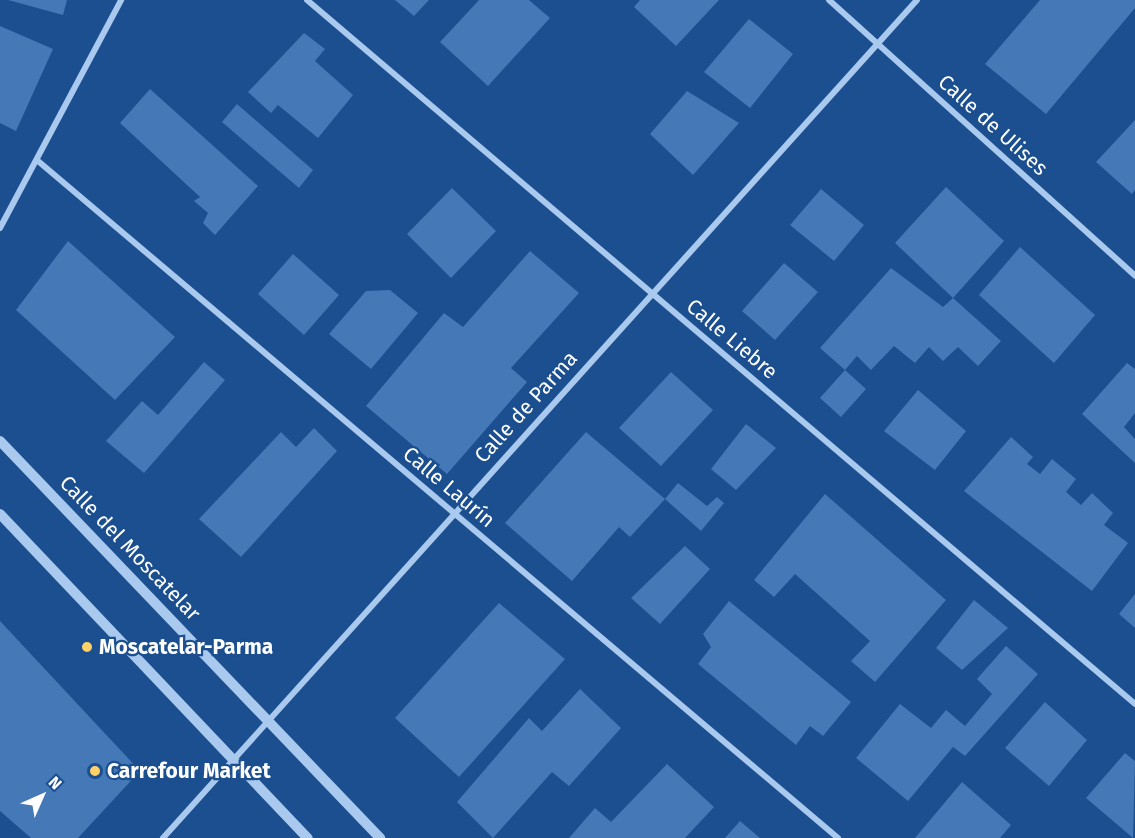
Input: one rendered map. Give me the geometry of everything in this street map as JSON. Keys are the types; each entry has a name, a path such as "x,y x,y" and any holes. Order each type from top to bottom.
{"street":[{"path":"0,228 38,161 121,0"},
{"name":"Calle Liebre","path":"307,0 1135,704"},
{"name":"Calle de Ulises","path":"829,0 1135,276"},
{"name":"Calle de Parma","path":"163,838 453,512 917,0"},
{"name":"Calle Laurín","path":"38,161 838,838"},
{"name":"Calle del Moscatelar","path":"0,441 380,838"},
{"path":"0,514 309,838"}],"building":[{"path":"8,0 67,0 63,15"},
{"path":"395,0 429,0 414,16"},
{"path":"479,0 529,0 550,18 488,86 440,42"},
{"path":"640,0 719,0 676,46 634,7"},
{"path":"1040,0 1135,0 1135,8 1046,114 985,64"},
{"path":"749,19 793,54 750,108 704,72"},
{"path":"0,26 53,49 16,131 0,123"},
{"path":"304,33 325,49 315,61 353,95 318,138 278,105 271,113 248,92"},
{"path":"150,89 258,186 215,235 203,223 208,213 194,201 200,197 120,123"},
{"path":"687,91 739,123 693,175 650,134"},
{"path":"237,104 313,170 299,188 222,122"},
{"path":"1135,120 1135,190 1132,194 1096,162"},
{"path":"946,187 1004,241 953,298 895,243"},
{"path":"452,188 496,231 451,278 407,234"},
{"path":"821,189 864,225 834,261 790,225"},
{"path":"68,241 175,337 115,400 16,310"},
{"path":"1020,247 1095,315 1054,363 979,295"},
{"path":"530,251 579,293 511,368 527,382 447,474 366,406 444,313 463,327"},
{"path":"293,254 339,295 304,335 258,294"},
{"path":"784,263 818,292 775,340 742,311"},
{"path":"891,268 943,307 953,298 1001,341 978,366 958,347 943,361 929,347 915,363 894,346 871,370 857,356 845,370 820,348"},
{"path":"390,290 418,313 371,369 329,334 366,291"},
{"path":"204,362 225,380 144,473 106,441 142,401 158,415"},
{"path":"1127,363 1135,369 1135,413 1124,427 1135,439 1135,463 1082,414"},
{"path":"845,370 866,389 841,417 820,398"},
{"path":"671,372 713,410 661,466 619,428"},
{"path":"918,390 966,431 935,470 884,431"},
{"path":"746,424 776,448 736,490 711,469"},
{"path":"314,428 337,451 241,557 199,519 281,432 296,447"},
{"path":"586,432 665,499 630,537 619,527 572,581 505,523"},
{"path":"1011,437 1033,457 1027,464 1040,474 1052,459 1076,479 1066,492 1081,505 1092,493 1113,513 1104,525 1128,543 1092,591 964,491"},
{"path":"678,483 707,506 717,497 724,503 701,531 665,499"},
{"path":"825,494 946,600 875,682 851,661 870,641 795,574 774,597 754,580"},
{"path":"685,546 710,569 660,624 631,598"},
{"path":"1135,594 1135,628 1119,614"},
{"path":"974,600 1008,628 962,670 936,648"},
{"path":"729,601 851,702 823,736 810,726 796,745 698,664 711,647 703,634"},
{"path":"499,603 565,659 459,777 395,718"},
{"path":"0,621 140,771 78,838 31,838 0,811"},
{"path":"1006,646 1038,674 965,756 953,747 908,801 856,758 900,704 931,728 946,710 965,726 992,694 977,679"},
{"path":"580,689 621,728 569,786 552,772 493,838 457,802 529,718 542,731"},
{"path":"1045,702 1087,740 1049,786 1005,748"},
{"path":"1125,753 1135,761 1133,838 1086,798"},
{"path":"667,764 714,807 685,838 569,838 595,808 611,822"},
{"path":"962,782 1011,825 1000,838 915,838"},
{"path":"740,821 760,838 725,838"}],"place":[{"name":"Moscatelar-Parma","path":"87,647"},
{"name":"Carrefour Market","path":"95,771"}]}
